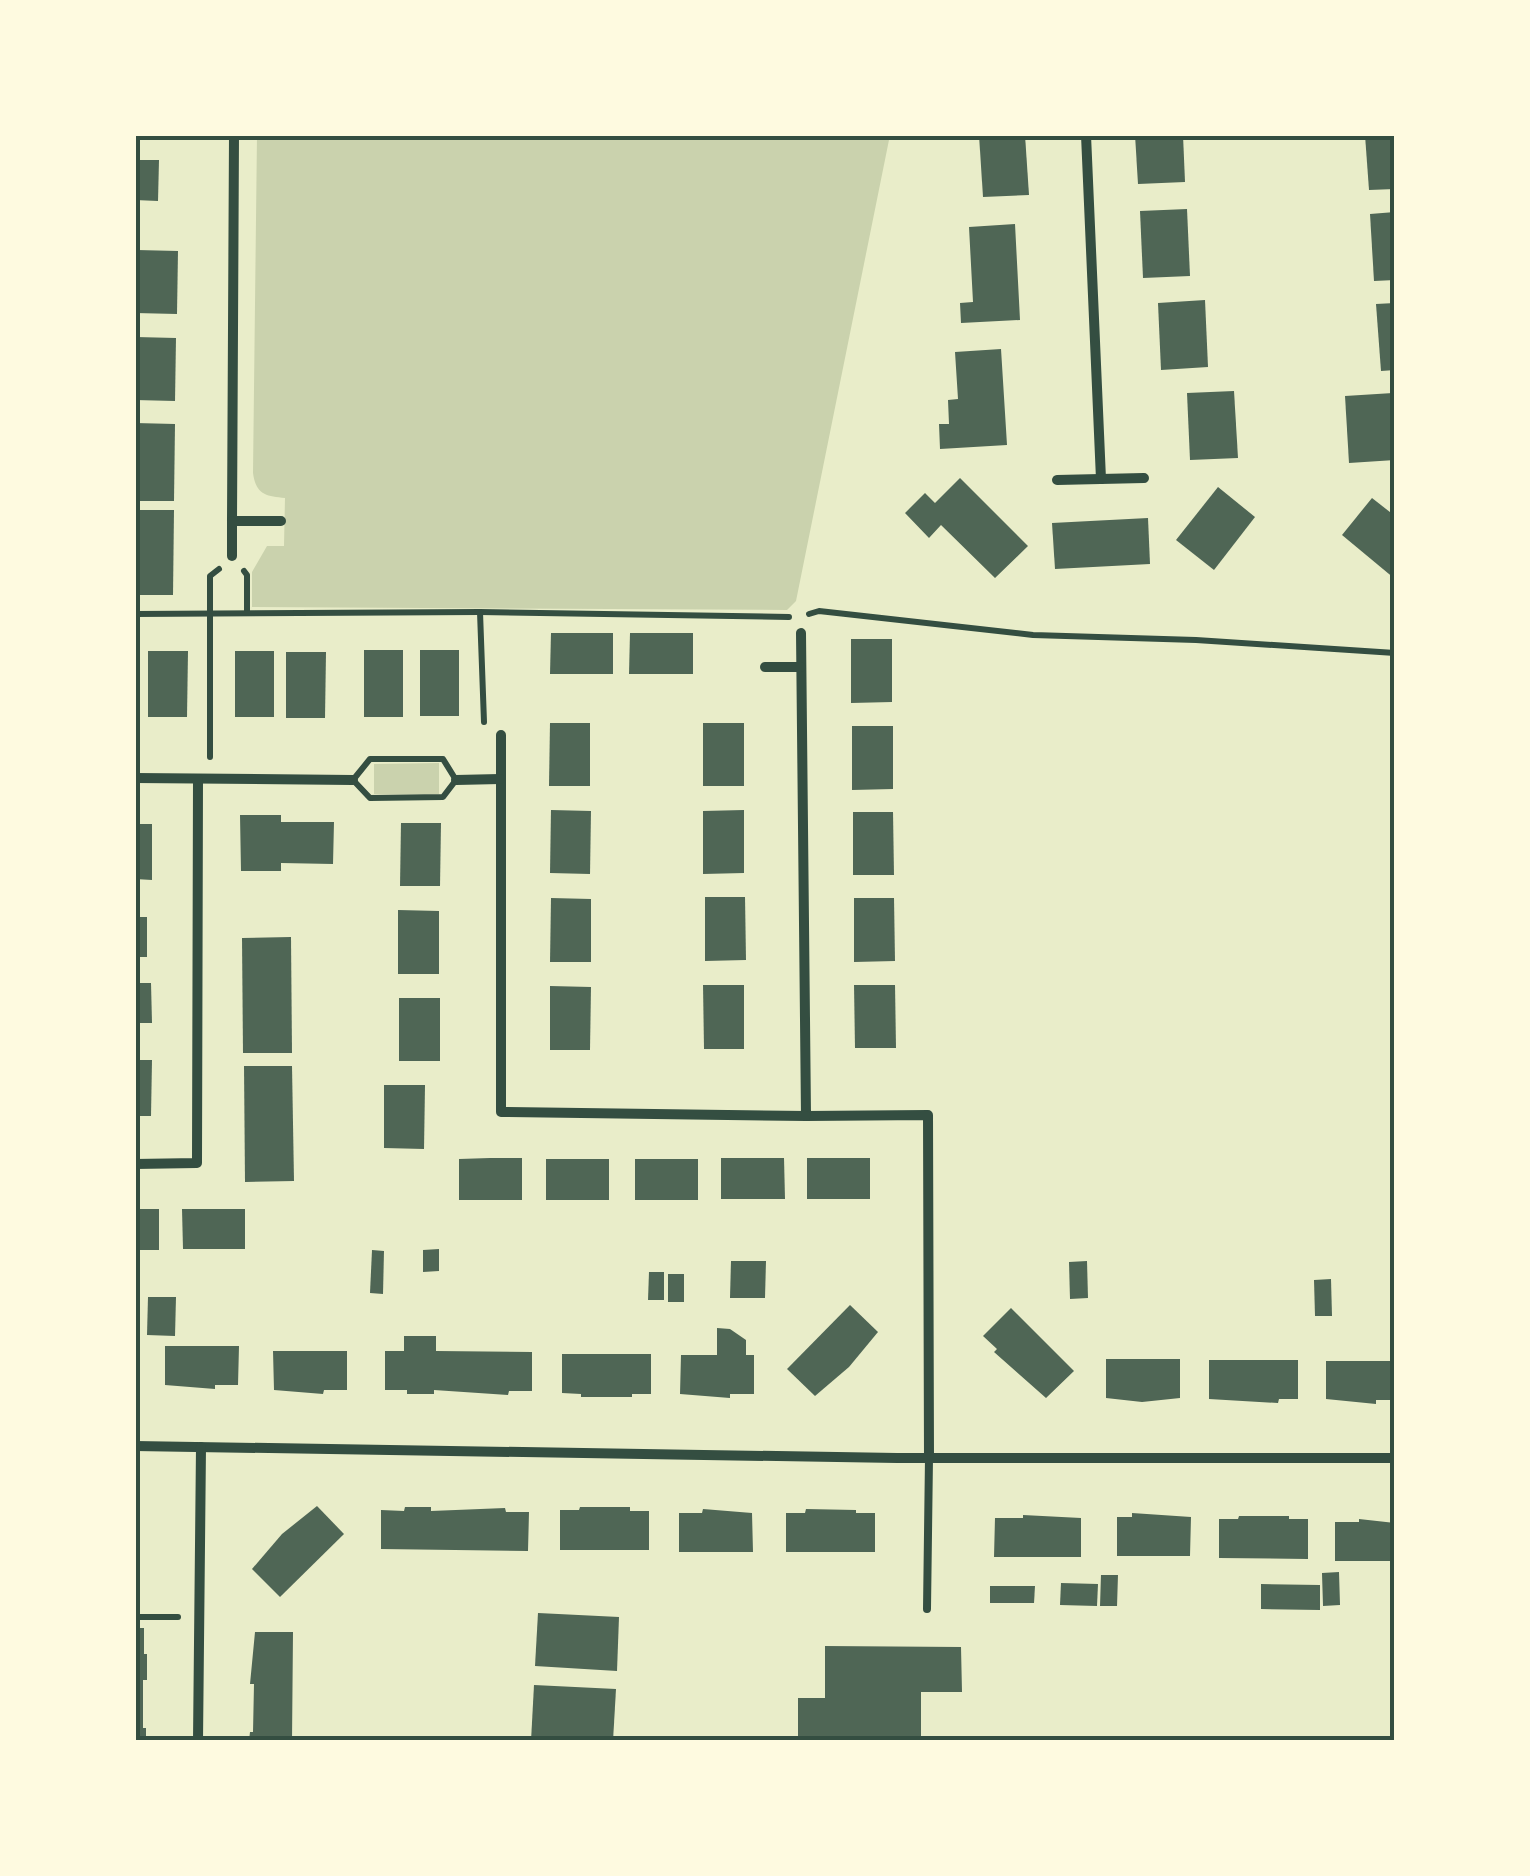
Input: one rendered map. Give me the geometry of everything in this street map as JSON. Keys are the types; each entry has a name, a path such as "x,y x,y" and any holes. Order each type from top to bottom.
{"street":[{"path":"232,556 234,135"},
{"path":"1086,135 1101,479"},
{"path":"1057,480 1144,478"},
{"path":"232,521 281,521"},
{"path":"801,634 806,1116"},
{"path":"765,667 802,667"},
{"path":"501,735 502,1112 928,1115 929,1458"},
{"path":"135,778 353,780"},
{"path":"135,1164 197,1163 204,779"},
{"path":"456,780 500,780"},
{"path":"135,1446 929,1458 1395,1458"},
{"path":"198,1741 201,1447"}],"lane":[{"path":"926,1608 929,1458"}],"path":[{"path":"204,779 210,576 232,556 246,575 246,613"},
{"path":"135,614 480,612 800,616 819,611 1033,636 1196,640 1395,653"},
{"path":"480,612 484,721 501,735"},
{"path":"370,759 443,759 456,780 443,797 370,798 353,780 370,759"},
{"path":"135,1617 200,1617"}],"green space":[{"path":"257,135 890,135 796,601 787,610 252,607 252,572 267,546 284,546 285,498 263,493 253,473"},
{"path":"439,763 439,794 374,794 374,764"}],"building":[{"path":"979,135 1025,135 1029,195 983,197"},
{"path":"1135,135 1183,135 1185,182 1138,184"},
{"path":"1365,135 1395,135 1395,189 1369,190"},
{"path":"135,160 159,160 158,201 135,200"},
{"path":"1187,209 1190,276 1143,278 1140,211"},
{"path":"1395,212 1395,280 1374,281 1370,214"},
{"path":"1015,224 1020,320 961,323 960,303 973,302 969,227"},
{"path":"137,250 178,251 177,314 135,313"},
{"path":"1205,300 1208,367 1161,370 1158,303"},
{"path":"1395,303 1395,370 1381,371 1376,304"},
{"path":"136,337 176,338 175,401 135,400"},
{"path":"1001,349 1007,445 940,449 939,424 949,424 948,400 958,399 955,352"},
{"path":"1234,391 1238,458 1190,460 1187,393"},
{"path":"1393,393 1395,460 1349,463 1345,396"},
{"path":"135,423 175,424 174,501 135,501"},
{"path":"960,478 1028,546 995,578 941,525 929,538 905,513 925,493 935,503"},
{"path":"1218,487 1255,517 1214,570 1176,540"},
{"path":"1372,498 1395,516 1395,579 1342,535"},
{"path":"135,510 174,510 173,595 135,595"},
{"path":"1148,518 1150,564 1055,569 1052,523"},
{"path":"551,633 613,633 613,674 550,674"},
{"path":"630,633 693,633 693,674 629,674"},
{"path":"851,639 892,639 892,702 851,703"},
{"path":"364,650 403,650 403,717 364,717"},
{"path":"420,650 459,650 459,716 420,716"},
{"path":"148,651 188,651 187,717 148,717"},
{"path":"235,651 274,651 274,717 235,717"},
{"path":"286,652 326,652 325,718 286,718"},
{"path":"550,723 590,723 590,786 549,786"},
{"path":"703,723 744,723 744,786 703,786"},
{"path":"852,726 893,726 893,789 852,790"},
{"path":"551,810 591,811 590,874 550,873"},
{"path":"744,810 744,873 703,874 703,811"},
{"path":"853,812 893,812 894,875 853,875"},
{"path":"240,815 281,815 281,822 334,822 333,864 281,863 281,871 241,871"},
{"path":"401,823 441,823 440,886 400,886"},
{"path":"135,824 152,824 152,880 135,879"},
{"path":"705,897 745,897 746,960 705,961"},
{"path":"551,898 591,899 591,962 550,962"},
{"path":"854,898 894,898 895,961 854,962"},
{"path":"398,910 439,911 439,974 398,974"},
{"path":"135,917 147,917 147,957 135,957"},
{"path":"291,937 292,1053 243,1053 242,938"},
{"path":"135,983 151,983 152,1023 135,1023"},
{"path":"703,985 744,985 744,1049 704,1049"},
{"path":"854,985 895,985 896,1048 855,1048"},
{"path":"550,986 591,987 590,1050 550,1050"},
{"path":"399,998 440,998 440,1061 399,1061"},
{"path":"135,1060 152,1060 151,1116 135,1116"},
{"path":"244,1066 292,1066 294,1181 245,1182"},
{"path":"384,1085 425,1085 424,1149 384,1148"},
{"path":"522,1158 522,1200 459,1200 459,1159"},
{"path":"721,1158 784,1158 785,1199 721,1199"},
{"path":"807,1158 870,1158 870,1199 807,1199"},
{"path":"546,1159 609,1159 609,1200 546,1200"},
{"path":"635,1159 698,1159 698,1200 635,1200"},
{"path":"135,1209 159,1209 159,1250 135,1250"},
{"path":"182,1209 245,1209 245,1249 183,1249"},
{"path":"439,1249 439,1271 423,1272 423,1250"},
{"path":"372,1250 384,1251 383,1294 370,1293"},
{"path":"731,1261 766,1261 765,1298 730,1298"},
{"path":"1087,1261 1088,1298 1070,1299 1069,1262"},
{"path":"649,1272 664,1272 664,1300 648,1300"},
{"path":"668,1274 684,1274 684,1302 668,1302"},
{"path":"1331,1279 1332,1316 1315,1316 1314,1280"},
{"path":"148,1297 176,1297 175,1336 147,1335"},
{"path":"850,1305 878,1332 849,1367 815,1396 787,1369"},
{"path":"1011,1308 1074,1371 1046,1398 994,1352 997,1349 983,1336"},
{"path":"717,1328 730,1329 746,1340 746,1355 754,1355 754,1394 730,1394 730,1398 680,1394 681,1355 717,1355"},
{"path":"404,1336 436,1336 436,1351 532,1352 532,1391 509,1391 508,1395 434,1390 434,1394 407,1394 407,1390 385,1390 385,1351 404,1351"},
{"path":"165,1346 239,1346 238,1385 215,1385 215,1389 165,1385"},
{"path":"273,1351 347,1351 347,1390 324,1390 323,1394 274,1390"},
{"path":"562,1354 651,1354 651,1394 581,1397 562,1393"},
{"path":"1106,1359 1180,1359 1180,1398 1142,1402 1106,1398"},
{"path":"1209,1360 1298,1360 1298,1399 1279,1399 1278,1403 1209,1399"},
{"path":"1326,1361 1395,1361 1395,1400 1376,1400 1376,1404 1326,1399"},
{"path":"317,1506 344,1534 280,1597 252,1569 282,1534"},
{"path":"405,1507 431,1507 431,1511 505,1508 506,1512 529,1512 528,1551 381,1549 381,1510 404,1511"},
{"path":"580,1507 649,1511 649,1550 560,1550 560,1510"},
{"path":"703,1509 752,1513 753,1552 679,1552 679,1513 702,1513"},
{"path":"806,1509 875,1513 875,1552 786,1552 786,1513 805,1513"},
{"path":"1132,1513 1191,1517 1190,1556 1117,1556 1117,1517 1132,1517"},
{"path":"995,1518 1081,1518 1081,1557 994,1557"},
{"path":"1219,1519 1308,1519 1308,1559 1219,1558"},
{"path":"1359,1519 1395,1523 1395,1561 1335,1561 1335,1522"},
{"path":"1339,1572 1340,1605 1323,1606 1322,1573"},
{"path":"1101,1575 1118,1575 1117,1606 1100,1606"},
{"path":"1061,1583 1098,1584 1097,1606 1060,1605"},
{"path":"1261,1584 1320,1585 1320,1610 1261,1609"},
{"path":"990,1586 1035,1586 1034,1603 990,1603"},
{"path":"538,1613 619,1617 617,1671 535,1666"},
{"path":"135,1628 144,1628 147,1654 147,1680 143,1680 146,1741 135,1741"},
{"path":"255,1632 293,1632 292,1741 249,1741 253,1732 254,1684 250,1684"},
{"path":"825,1646 961,1647 962,1692 921,1692 921,1741 798,1741 798,1698 825,1698"},
{"path":"534,1685 616,1689 613,1741 531,1741"}]}
